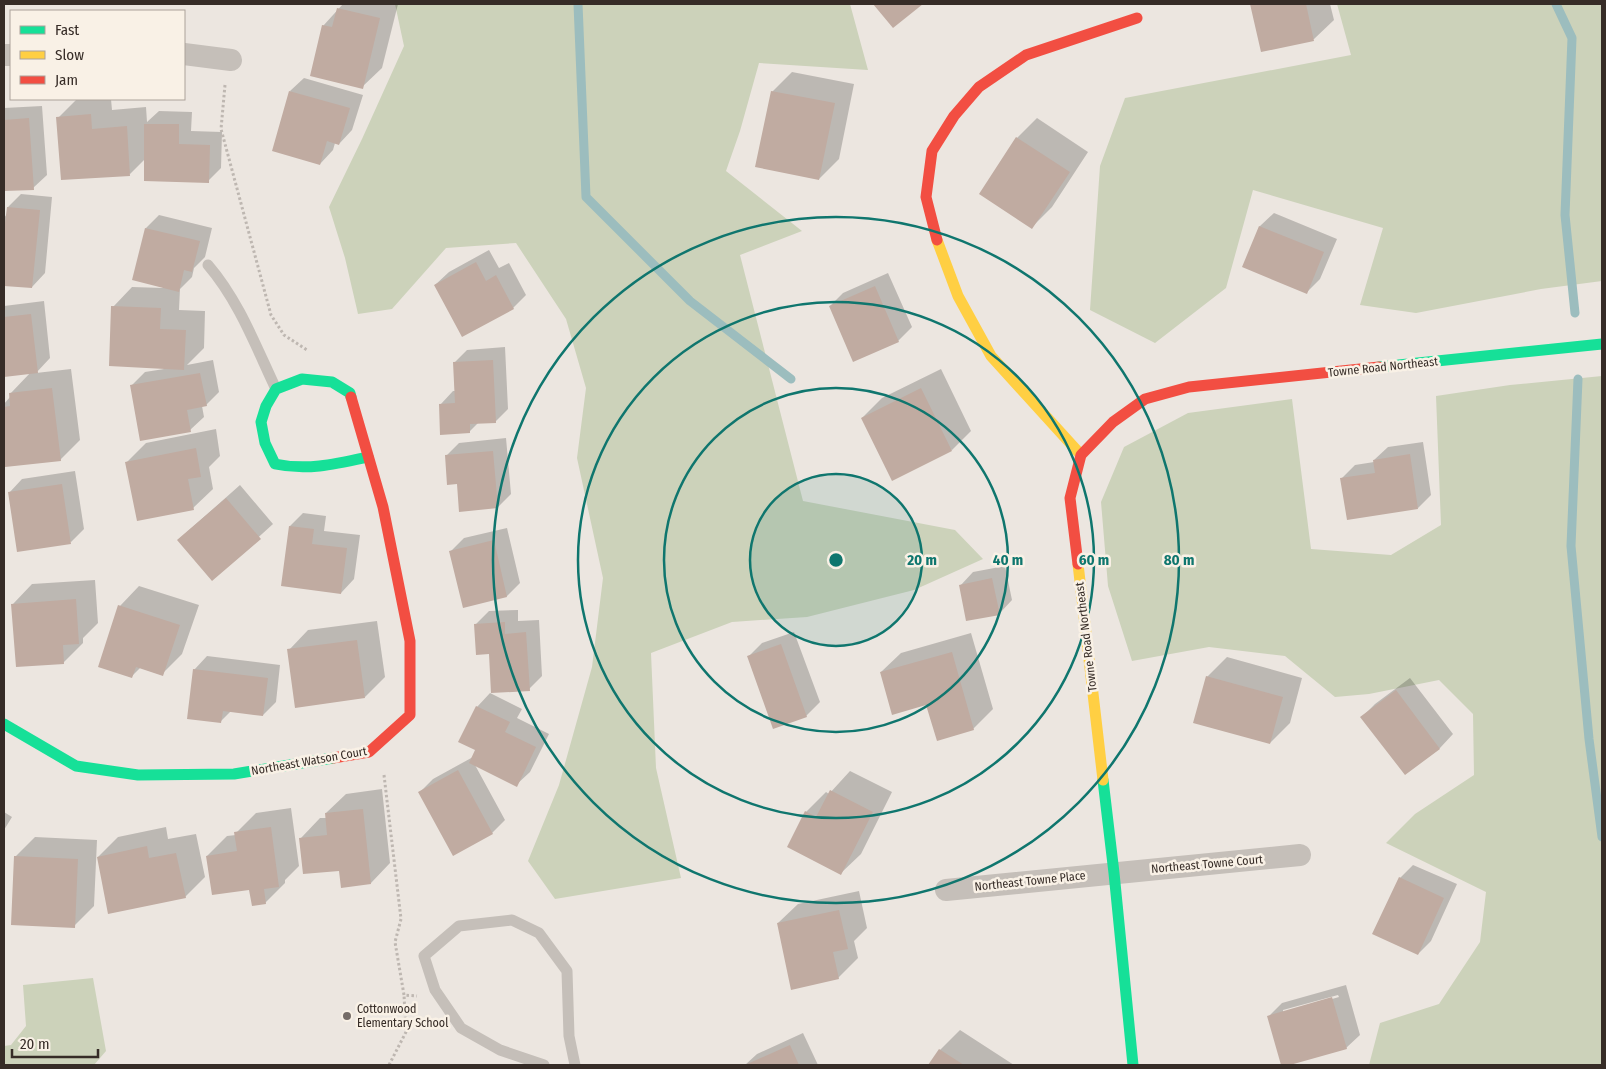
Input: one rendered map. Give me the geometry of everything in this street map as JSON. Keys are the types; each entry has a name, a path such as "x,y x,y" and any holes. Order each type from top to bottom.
{"street":[{"path":"1082,455 991,356 958,296 939,247 926,197 932,151 954,116 979,87 1026,56 1137,18"},
{"path":"185,54 231,60"},
{"name":"Towne Road Northeast","path":"1133,1065 1114,872 1070,498 1082,455 1113,422 1145,399 1189,387 1602,344"},
{"path":"332,382 302,379 276,389 266,406 261,422 266,442 275,464 292,468 320,468 368,457"},
{"name":"Northeast Watson Court","path":"4,724 76,766 138,775 234,774 369,752 410,715 410,641 383,507 350,393 332,382"},
{"name":"Northeast Towne Court","path":"1114,872 1300,855"},
{"name":"Northeast Towne Place","path":"946,890 1114,872"}],"lane":[{"path":"208,265 233,300 276,389"},
{"path":"544,1065 500,1050 461,1028 435,990 424,956 459,926 512,920 539,932 567,971 568,1036 575,1065"}],"path":[{"path":"231,60 224,90 222,128 271,315 284,335 306,350 332,382"},
{"path":"377,745 383,765 401,919 395,942 404,995 406,1032 389,1065"},
{"path":"404,995 440,996"}],"green space":[{"path":"395,4 850,4 868,70 759,63 740,131 726,171 802,231 740,255 803,501 955,530 983,559 914,590 807,617 732,622 651,653 656,768 681,878 555,899 528,861 559,785 592,667 603,578 577,458 586,388 566,319 516,243 446,248 392,309 358,314 345,258 329,207 404,46"},
{"path":"1337,4 1602,4 1602,281 1541,289 1416,313 1360,305 1383,228 1253,190 1226,288 1155,343 1090,310 1100,166 1125,98 1351,55"},
{"path":"1602,376 1602,1065 1369,1065 1380,1023 1439,1004 1480,942 1486,892 1386,843 1415,814 1474,775 1473,714 1439,680 1369,694 1335,697 1285,656 1209,647 1132,661 1108,586 1101,502 1124,447 1188,413 1292,399 1311,549 1391,555 1441,525 1436,396 1510,385"},
{"path":"93,978 106,1051 94,1065 4,1065 4,1046 11,1045 26,1026 23,985"}],"building":[{"path":"873,4 923,4 893,28"},
{"path":"1250,4 1306,4 1314,41 1261,52"},
{"path":"337,8 380,18 363,89 310,76 322,25 332,27"},
{"path":"289,91 350,108 339,145 327,141 320,165 272,151"},
{"path":"771,91 835,103 819,180 755,167"},
{"path":"91,114 92,129 127,126 130,176 61,180 56,117"},
{"path":"29,118 34,190 4,191 4,120"},
{"path":"144,124 179,124 179,144 210,145 209,183 144,181"},
{"path":"1016,137 1070,172 1032,229 979,194"},
{"path":"7,207 40,210 32,288 4,286 4,223"},
{"path":"1259,226 1324,252 1307,294 1242,267"},
{"path":"145,228 200,241 192,272 184,270 179,292 132,280"},
{"path":"476,262 486,281 496,275 514,309 462,337 434,285"},
{"path":"875,286 899,342 853,362 829,306"},
{"path":"111,306 161,308 160,329 186,330 184,370 109,366"},
{"path":"31,314 38,373 4,377 4,317"},
{"path":"493,360 496,423 470,424 470,433 440,435 439,404 455,403 453,362"},
{"path":"200,373 207,406 187,410 191,432 140,441 130,385"},
{"path":"52,388 61,461 5,467 4,407 10,406 9,393"},
{"path":"921,388 952,451 892,481 861,418"},
{"path":"196,448 201,477 188,479 194,510 137,521 125,462"},
{"path":"493,451 498,508 459,512 457,484 447,485 445,455"},
{"path":"1410,454 1418,509 1347,520 1340,478 1375,473 1373,460"},
{"path":"62,484 71,544 17,552 8,492"},
{"path":"226,498 261,539 212,581 177,540"},
{"path":"289,526 314,529 312,544 347,548 341,594 281,586"},
{"path":"494,540 507,597 463,608 449,551"},
{"path":"992,578 1000,615 966,621 959,585"},
{"path":"76,599 79,644 63,645 64,664 16,667 11,604"},
{"path":"118,605 180,625 163,676 136,667 132,678 98,667"},
{"path":"505,622 505,634 526,632 530,691 491,693 489,654 476,655 474,624"},
{"path":"357,640 365,698 295,708 287,649"},
{"path":"781,644 807,717 773,729 747,656"},
{"path":"952,652 974,730 937,741 926,705 892,715 880,672"},
{"path":"193,669 268,678 263,716 223,711 221,723 187,719"},
{"path":"1206,676 1283,697 1270,744 1193,723"},
{"path":"1396,690 1440,749 1405,775 1360,717"},
{"path":"476,706 510,722 505,732 536,747 517,787 469,763 475,750 458,742"},
{"path":"458,770 493,834 453,856 418,792"},
{"path":"830,790 873,812 841,875 787,847 805,811 816,817"},
{"path":"363,809 371,884 341,888 339,871 303,874 299,838 327,835 325,813"},
{"path":"271,827 279,887 264,889 266,904 252,906 249,890 212,895 206,856 237,851 234,832"},
{"path":"147,846 149,858 176,853 186,898 108,914 97,857"},
{"path":"14,856 78,859 75,928 11,925"},
{"path":"1399,877 1444,898 1418,955 1372,934"},
{"path":"839,910 848,949 833,952 839,979 791,990 777,923"},
{"path":"1332,997 1347,1049 1290,1065 1281,1065 1267,1016"},
{"path":"790,1045 799,1065 745,1065"},
{"path":"939,1049 964,1065 928,1065"}],"waterway":[{"path":"578,4 586,197 690,301 791,379"},
{"path":"1556,4 1572,38 1565,215 1575,313"},
{"path":"1578,379 1571,546 1589,739 1602,837"}],"traffic: fast":[{"path":"1379,367 1602,344"},
{"path":"351,397 350,393 332,382 302,379 276,389 266,406 261,422 265,443 275,464 287,466 322,466 368,457"},
{"path":"4,724 76,766 138,775 234,774 333,758"},
{"path":"1103,780 1133,1065"}],"traffic: slow":[{"path":"937,240 958,296 991,356 1081,455"},
{"path":"1078,564 1103,780"}],"traffic: jam":[{"path":"937,240 926,197 932,151 954,116 979,87 1026,55 1137,18"},
{"path":"1078,564 1070,498 1081,455 1113,422 1145,399 1189,387 1379,367"},
{"path":"333,758 369,752 410,715 410,641 383,507 351,397"}],"place":[{"name":"Cottonwood Elementary School","path":"347,1016"}]}
